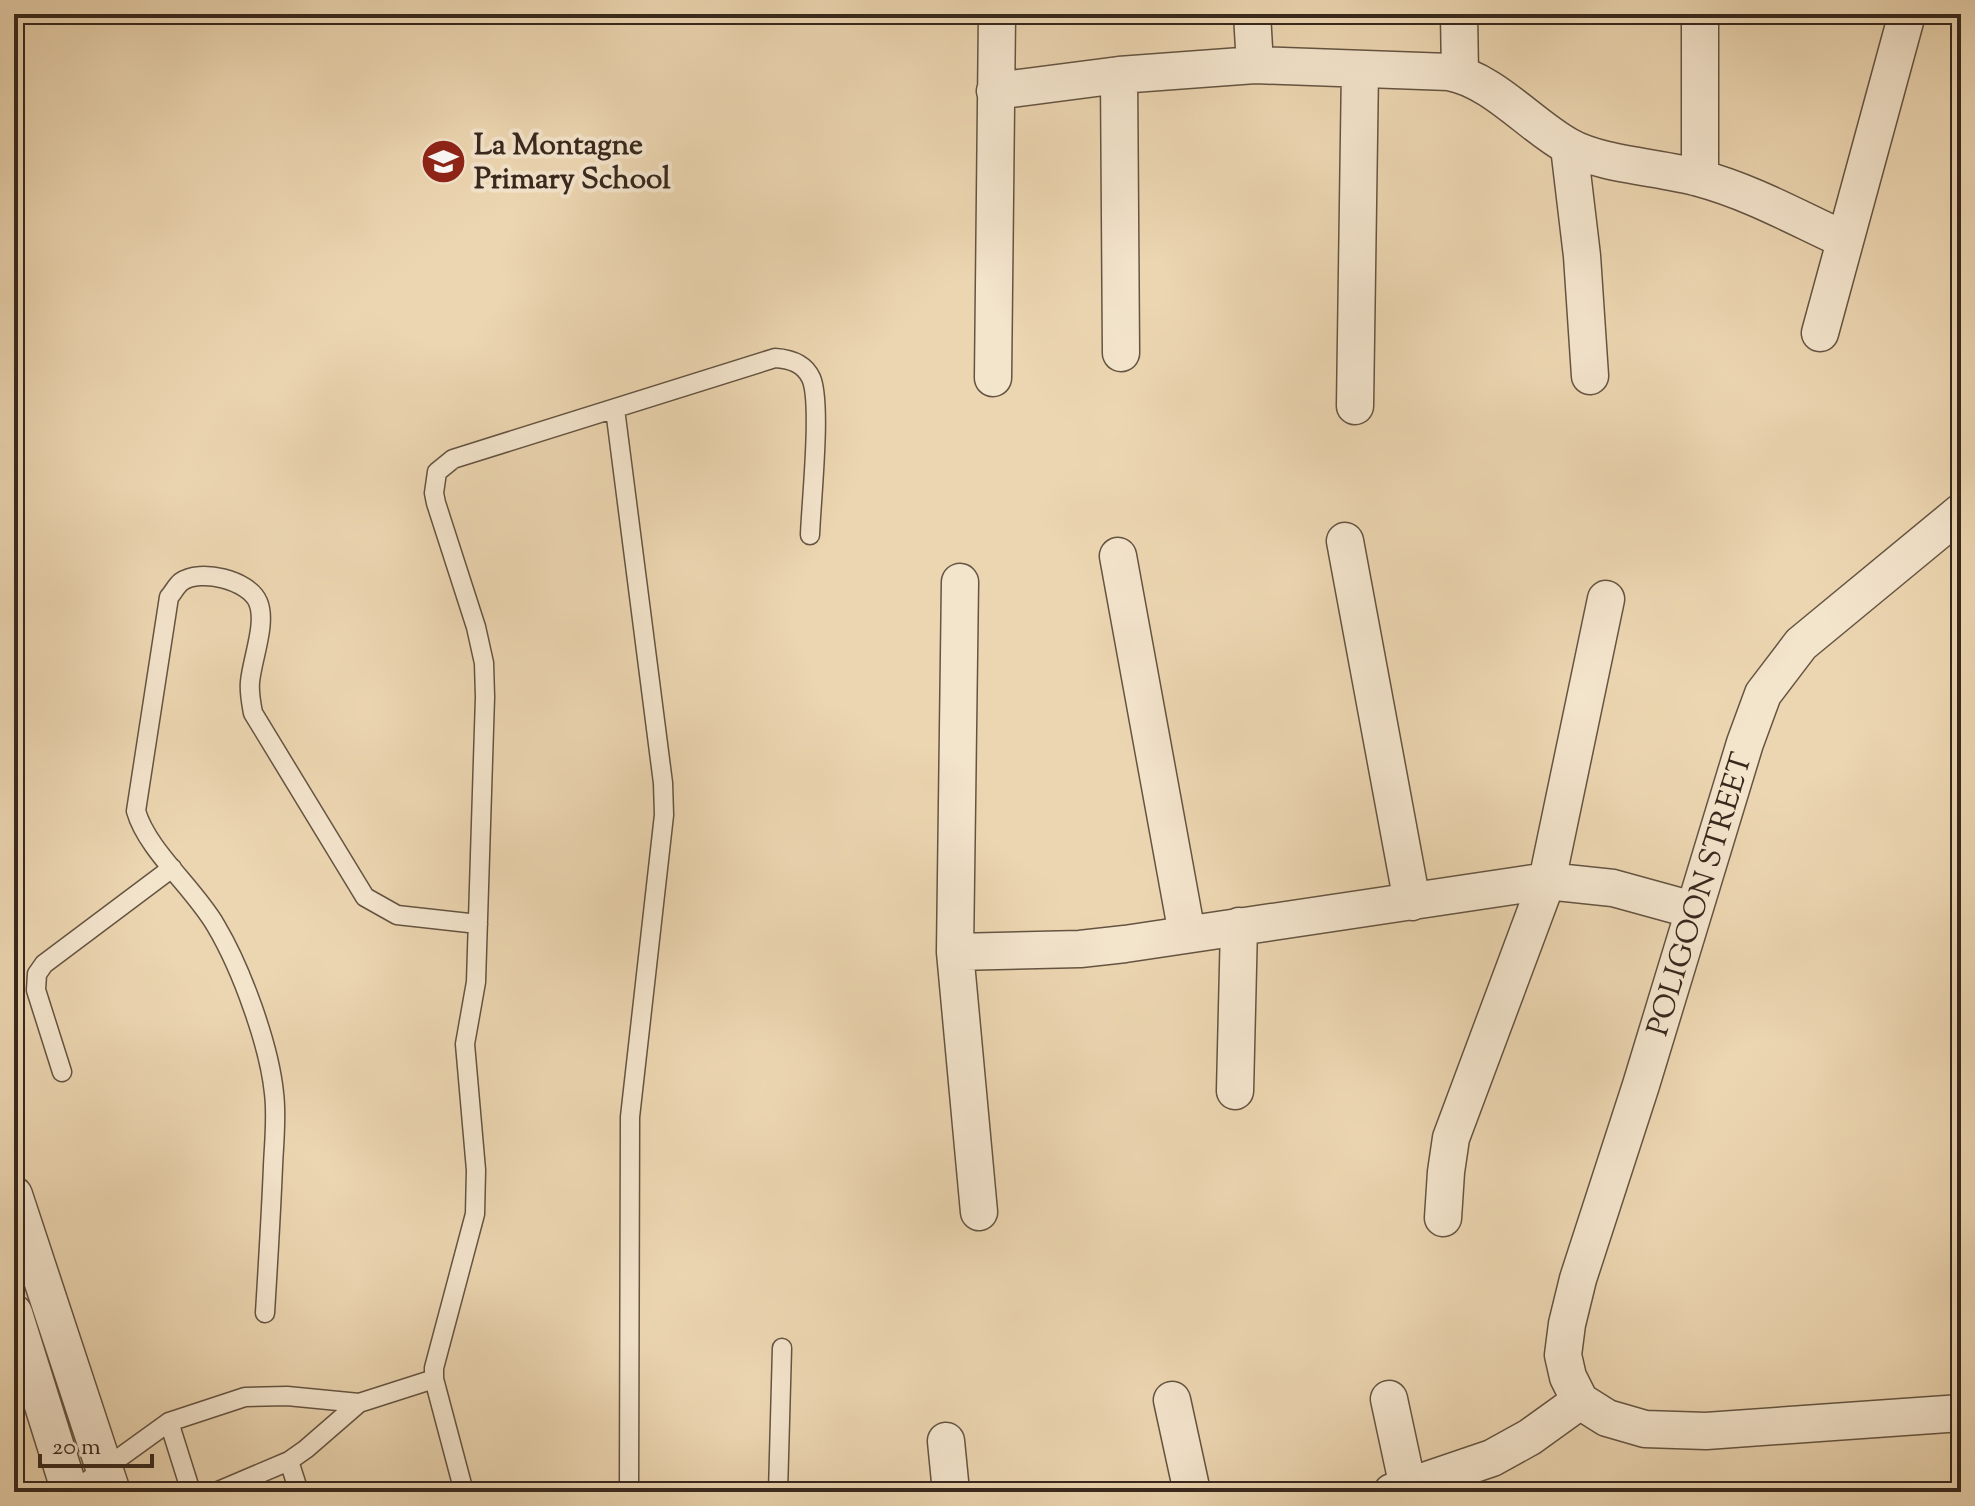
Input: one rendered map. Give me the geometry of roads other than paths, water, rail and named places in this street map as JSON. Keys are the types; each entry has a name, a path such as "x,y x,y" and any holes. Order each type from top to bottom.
{"street":[{"path":"993,378 997,14"},
{"path":"1252,14 1255,65"},
{"path":"1459,14 1460,74"},
{"path":"1700,14 1700,178"},
{"path":"1820,333 1907,14"},
{"path":"995,91 1119,75 1255,65 1460,74 1528,116 1569,147 1602,158 1700,178 1771,203 1845,240"},
{"path":"1355,406 1360,69"},
{"path":"1119,75 1121,353"},
{"path":"1569,147 1582,256 1590,376"},
{"name":"POLIGOON STREET","path":"1580,1401 1568,1377 1563,1355 1578,1279 1763,694 1801,644 1959,519"},
{"path":"1345,541 1412,902"},
{"path":"1118,556 1187,934"},
{"path":"960,582 955,952 979,1212"},
{"path":"1443,1218 1451,1138 1547,881 1606,599"},
{"path":"955,952 1080,949 1547,881 1613,888 1693,910"},
{"path":"1235,1091 1239,926"},
{"path":"14,1195 108,1480"},
{"path":"14,1313 71,1492"},
{"path":"1389,1399 1403,1490 1492,1458 1530,1437 1580,1401 1607,1418 1629,1426 1671,1432 1961,1413"},
{"path":"1172,1400 1192,1492"},
{"path":"946,1441 951,1492"}],"lane":[{"path":"464,1492 434,1379 435,1359 473,1231 475,1214 476,1170 465,1044 474,1005 484,663 465,586 436,503 437,472 453,459 775,358 797,363 807,371 815,393 810,535"},
{"path":"615,409 663,783 664,815 630,1117 629,1492"},
{"path":"265,1313 272,1204 274,1093 266,1054 237,969 216,925 139,821 136,811 169,597 180,583 194,577 208,577 242,585 254,594 261,615 250,681 253,713 365,897 397,915 478,924"},
{"path":"62,1072 36,990 35,982 40,969 73,940 172,868"},
{"path":"778,1492 782,1348"},
{"path":"216,1492 289,1461 359,1403 434,1379"},
{"path":"71,1492 108,1480 155,1430 169,1422 245,1397 287,1396 359,1403"},
{"path":"169,1422 191,1492"},
{"path":"289,1461 299,1492"}],"place":[{"name":"La Montagne Primary School","path":"443,161"}]}
